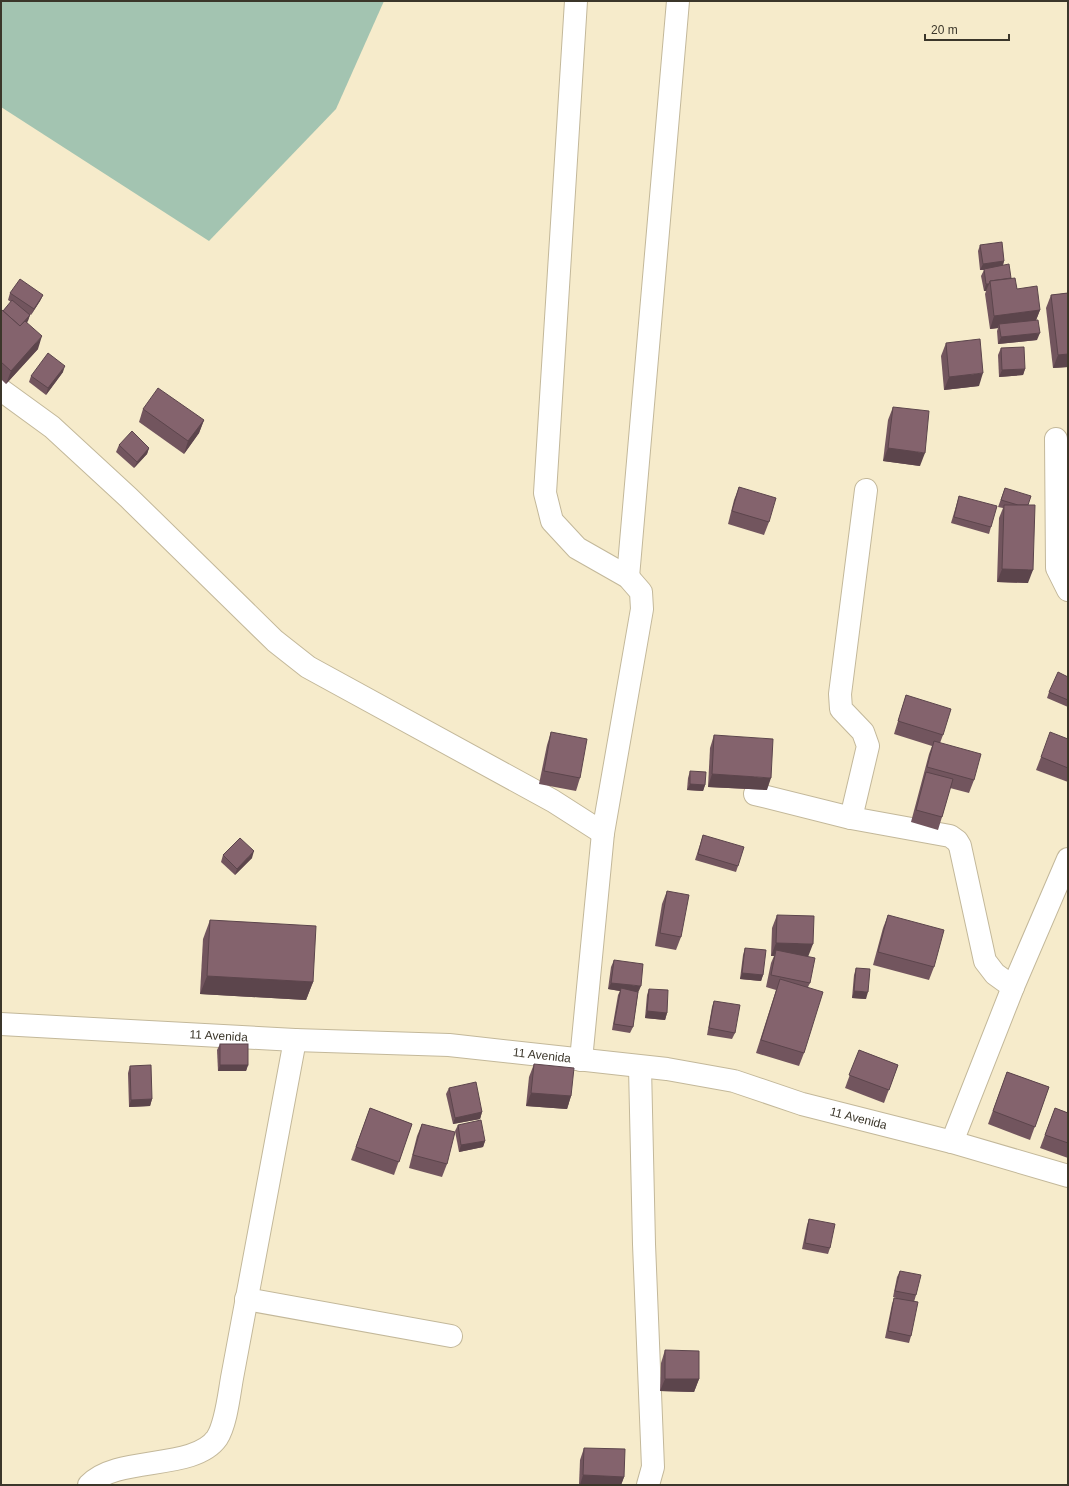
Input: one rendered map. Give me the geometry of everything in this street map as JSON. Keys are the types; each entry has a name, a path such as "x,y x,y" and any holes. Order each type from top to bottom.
{"street":[{"path":"576,1 545,493 552,522 577,548 628,577 641,592 642,609 602,833 581,1060"},
{"path":"628,577 678,1"},
{"path":"1,390 52,427 128,498 275,641 308,667 553,801 602,833"},
{"path":"1056,439 1057,568 1068,590"},
{"path":"851,818 868,746 863,732 841,709 840,694 866,490"},
{"path":"755,794 851,818 950,836 957,841 960,846 985,961 995,974 1013,987"},
{"path":"952,1142 1013,987 1068,859"},
{"name":"11 Avenida","path":"1,1024 295,1040 449,1045 667,1069 734,1081 802,1104 952,1142 1068,1176"},
{"path":"89,1485 109,1472 191,1456 208,1446 217,1438 223,1420 232,1378 295,1040"},
{"path":"640,1067 644,1244 653,1467 648,1485"},
{"path":"246,1299 451,1336"}],"green space":[{"path":"1,1 384,1 336,109 209,241 1,107"}],"building":[{"path":"1002,242 1004,261 983,264 980,245"},
{"path":"1009,264 1011,278 990,281 989,284 986,284 984,269"},
{"path":"1015,278 1017,289 1037,286 1040,310 994,316 990,281"},
{"path":"20,279 43,295 34,309 10,293"},
{"path":"1068,293 1068,354 1058,355 1051,295"},
{"path":"12,300 30,315 20,326 3,311"},
{"path":"2,310 20,326 25,321 42,336 11,371 1,362"},
{"path":"1038,320 1040,333 1001,337 999,324"},
{"path":"980,339 983,373 949,377 946,343"},
{"path":"1024,347 1025,369 1002,370 1001,348"},
{"path":"48,353 65,366 48,388 31,376"},
{"path":"158,388 204,420 188,441 143,409"},
{"path":"893,407 929,411 925,453 888,448"},
{"path":"132,431 149,448 137,462 119,445"},
{"path":"739,487 776,498 769,522 732,511"},
{"path":"1005,488 1031,496 1028,505 1018,505 1001,500"},
{"path":"959,496 997,506 991,527 954,517"},
{"path":"1004,505 1035,505 1033,570 1002,569"},
{"path":"1058,672 1068,677 1068,700 1049,692"},
{"path":"906,695 951,709 943,735 898,721"},
{"path":"551,732 587,739 580,778 544,771"},
{"path":"1050,732 1068,739 1068,768 1041,757"},
{"path":"714,735 773,739 771,778 712,774"},
{"path":"934,741 981,754 974,780 927,767"},
{"path":"690,771 706,772 705,785 690,784"},
{"path":"926,772 953,779 942,817 916,810"},
{"path":"703,835 744,847 738,866 698,854"},
{"path":"240,838 254,851 237,869 223,855"},
{"path":"667,891 689,895 681,937 660,933"},
{"path":"777,915 814,916 813,944 776,943"},
{"path":"888,915 944,930 934,967 878,952"},
{"path":"210,920 316,926 313,982 207,976"},
{"path":"745,948 766,950 763,975 742,973"},
{"path":"776,950 815,958 810,983 771,975"},
{"path":"614,960 643,964 641,986 611,983"},
{"path":"856,968 870,969 868,992 854,991"},
{"path":"780,979 823,992 804,1053 761,1040"},
{"path":"621,988 638,992 633,1027 614,1024"},
{"path":"649,989 668,990 667,1013 647,1011"},
{"path":"714,1001 740,1005 735,1033 709,1028"},
{"path":"220,1044 248,1044 248,1065 220,1065"},
{"path":"859,1050 898,1065 889,1090 849,1075"},
{"path":"534,1064 574,1068 571,1096 531,1093"},
{"path":"151,1065 152,1099 131,1100 130,1066"},
{"path":"1007,1072 1049,1087 1035,1127 993,1111"},
{"path":"476,1082 482,1112 455,1118 449,1088"},
{"path":"370,1108 412,1124 399,1162 356,1147"},
{"path":"1055,1108 1068,1113 1068,1143 1045,1135"},
{"path":"481,1120 485,1141 461,1145 458,1125"},
{"path":"422,1124 455,1132 447,1164 413,1155"},
{"path":"809,1219 835,1224 830,1248 805,1243"},
{"path":"900,1271 921,1275 916,1295 895,1291"},
{"path":"894,1298 918,1302 911,1336 888,1331"},
{"path":"665,1350 699,1351 699,1379 665,1379"},
{"path":"584,1448 625,1449 624,1477 583,1475"}]}
